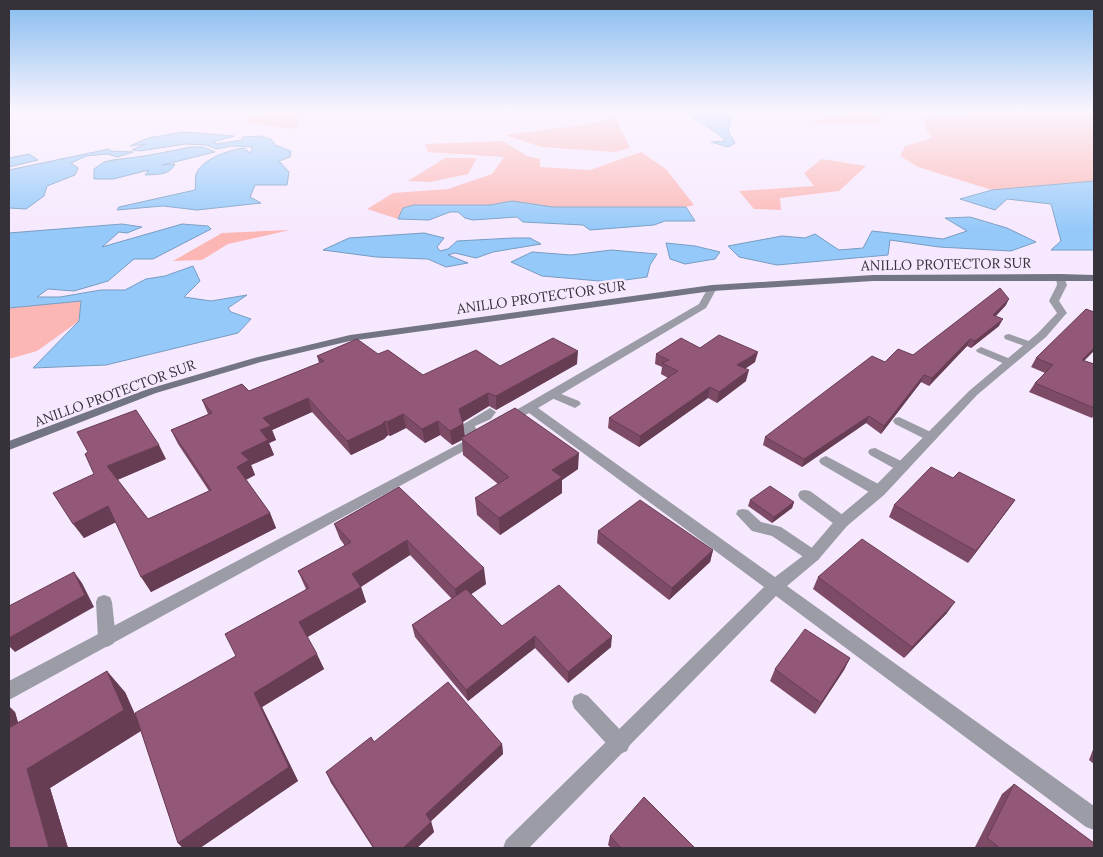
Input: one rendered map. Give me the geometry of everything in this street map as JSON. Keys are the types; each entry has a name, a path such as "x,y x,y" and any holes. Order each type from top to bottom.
{"street":[{"path":"514,848 776,586 813,556 842,522 879,491 973,394 1030,345 1062,313 1054,301 1062,284 1060,277"},
{"name":"ANILLO PROTECTOR SUR","path":"9,446 152,391 258,360 350,338 712,288 873,278 1094,278"},
{"path":"9,691 474,440 703,306 712,288"},
{"path":"1010,337 1030,345"},
{"path":"981,350 1009,362"},
{"path":"551,394 575,404"},
{"path":"530,407 1094,819"},
{"path":"474,440 468,425 487,416 490,412"},
{"path":"899,421 932,437"},
{"path":"875,452 902,467"},
{"path":"826,461 879,491"},
{"path":"805,495 842,522"},
{"path":"743,514 757,527 776,531 813,556"},
{"path":"104,602 107,638"},
{"path":"581,702 620,744"}],"shaded area":[{"path":"519,151 527,156 540,159 540,167 590,170 641,152 666,169 694,205 686,207 553,207 512,201 491,205 403,208 398,219 367,209 393,193 448,189 492,174 504,157 428,152"},
{"path":"903,151 1094,151 1094,181 992,190 918,167 900,156"},
{"path":"445,158 477,158 468,174 430,182 408,181"},
{"path":"822,159 866,166 839,191 780,198 781,210 754,209 739,191 814,186 804,173"},
{"path":"290,230 228,244 202,260 173,261 222,233"},
{"path":"81,301 79,321 37,351 9,359 9,308"}],"water":[{"path":"100,151 133,152 117,157 108,154 86,156 71,163 78,168 75,175 47,186 44,196 26,209 9,208 9,170"},
{"path":"171,151 215,152 162,165 175,164 169,171 162,174 145,175 149,170 113,179 94,179 94,169 104,162"},
{"path":"231,151 248,151 250,153 251,151 291,151 290,157 279,161 289,172 287,185 255,185 250,197 261,203 197,210 163,206 117,210 119,207 195,190 196,174 204,164 217,156"},
{"path":"29,154 38,160 9,167 9,158"},
{"path":"1094,181 1094,250 1051,250 1061,241 1051,204 1007,199 995,210 960,199 992,190"},
{"path":"512,201 553,207 686,207 695,221 665,221 654,225 590,230 583,225 523,222 517,217 473,220 465,218 458,212 450,212 429,220 398,219 403,208 414,205 490,205"},
{"path":"970,217 1007,228 1036,242 1011,251 939,247 890,240 888,255 777,265 739,257 728,246 782,236 805,238 815,234 839,250 863,248 872,231 943,239 967,231 945,218"},
{"path":"122,224 142,227 127,233 119,232 102,247 182,224 208,226 211,229 153,259 134,259 108,281 74,291 48,289 37,297 60,297 101,290 125,290 146,279 165,276 193,266 200,281 184,297 211,301 247,295 228,308 231,312 251,319 238,333 106,365 33,368 79,321 81,301 9,308 9,233"},
{"path":"424,233 444,238 437,247 440,251 448,249 457,241 530,238 541,244 493,252 476,258 455,253 448,255 468,263 446,267 428,259 376,257 323,250 349,238"},
{"path":"666,243 695,246 720,252 715,259 685,264 670,259"},
{"path":"611,250 657,254 650,265 647,277 611,282 542,276 511,262 532,252 571,255"}],"building":[{"path":"1000,288 1009,299 993,315 1003,319 975,341 970,339 932,378 924,375 884,426 869,416 804,459 765,437 872,356 885,362 898,349 913,355"},
{"path":"1086,309 1094,312 1094,348 1082,360 1094,364 1094,408 1035,383 1053,365 1036,358"},
{"path":"719,335 758,352 737,365 749,370 719,392 710,387 640,436 609,418 678,371 662,363 669,360 656,354 681,338 700,348"},
{"path":"553,338 578,351 496,396 488,393 459,409 463,424 450,431 438,421 422,429 403,414 387,422 385,421 381,425 347,441 308,398 263,418 271,426 260,430 268,440 241,453 249,460 237,467 270,513 141,577 108,506 73,524 53,493 94,474 85,454 88,452 77,432 136,410 159,445 107,466 148,519 211,490 171,430 212,413 202,400 242,384 249,391 324,361 317,356 357,339 378,354 388,350 423,375 476,350 500,366"},
{"path":"515,408 579,453 552,470 562,477 499,518 475,498 509,477 461,438"},
{"path":"931,467 953,478 959,472 1015,500 976,551 894,505"},
{"path":"770,486 794,502 774,517 750,500"},
{"path":"399,487 484,568 455,589 407,540 352,574 361,587 299,622 317,654 254,693 289,767 178,843 135,713 236,656 225,634 309,588 298,571 351,542 334,524"},
{"path":"640,500 713,550 672,588 598,531"},
{"path":"862,539 955,602 912,647 818,577"},
{"path":"74,572 85,595 9,638 9,606"},
{"path":"559,585 612,636 568,672 535,636 466,690 412,625 466,589 502,626"},
{"path":"805,629 850,658 821,703 775,669"},
{"path":"107,671 124,710 27,769 49,848 9,848 9,728"},
{"path":"448,682 502,744 426,814 431,822 403,848 374,848 326,772 371,737 374,742"},
{"path":"1014,784 1094,843 1094,848 1000,848 987,838"},
{"path":"644,797 695,848 621,848 610,836"}]}
